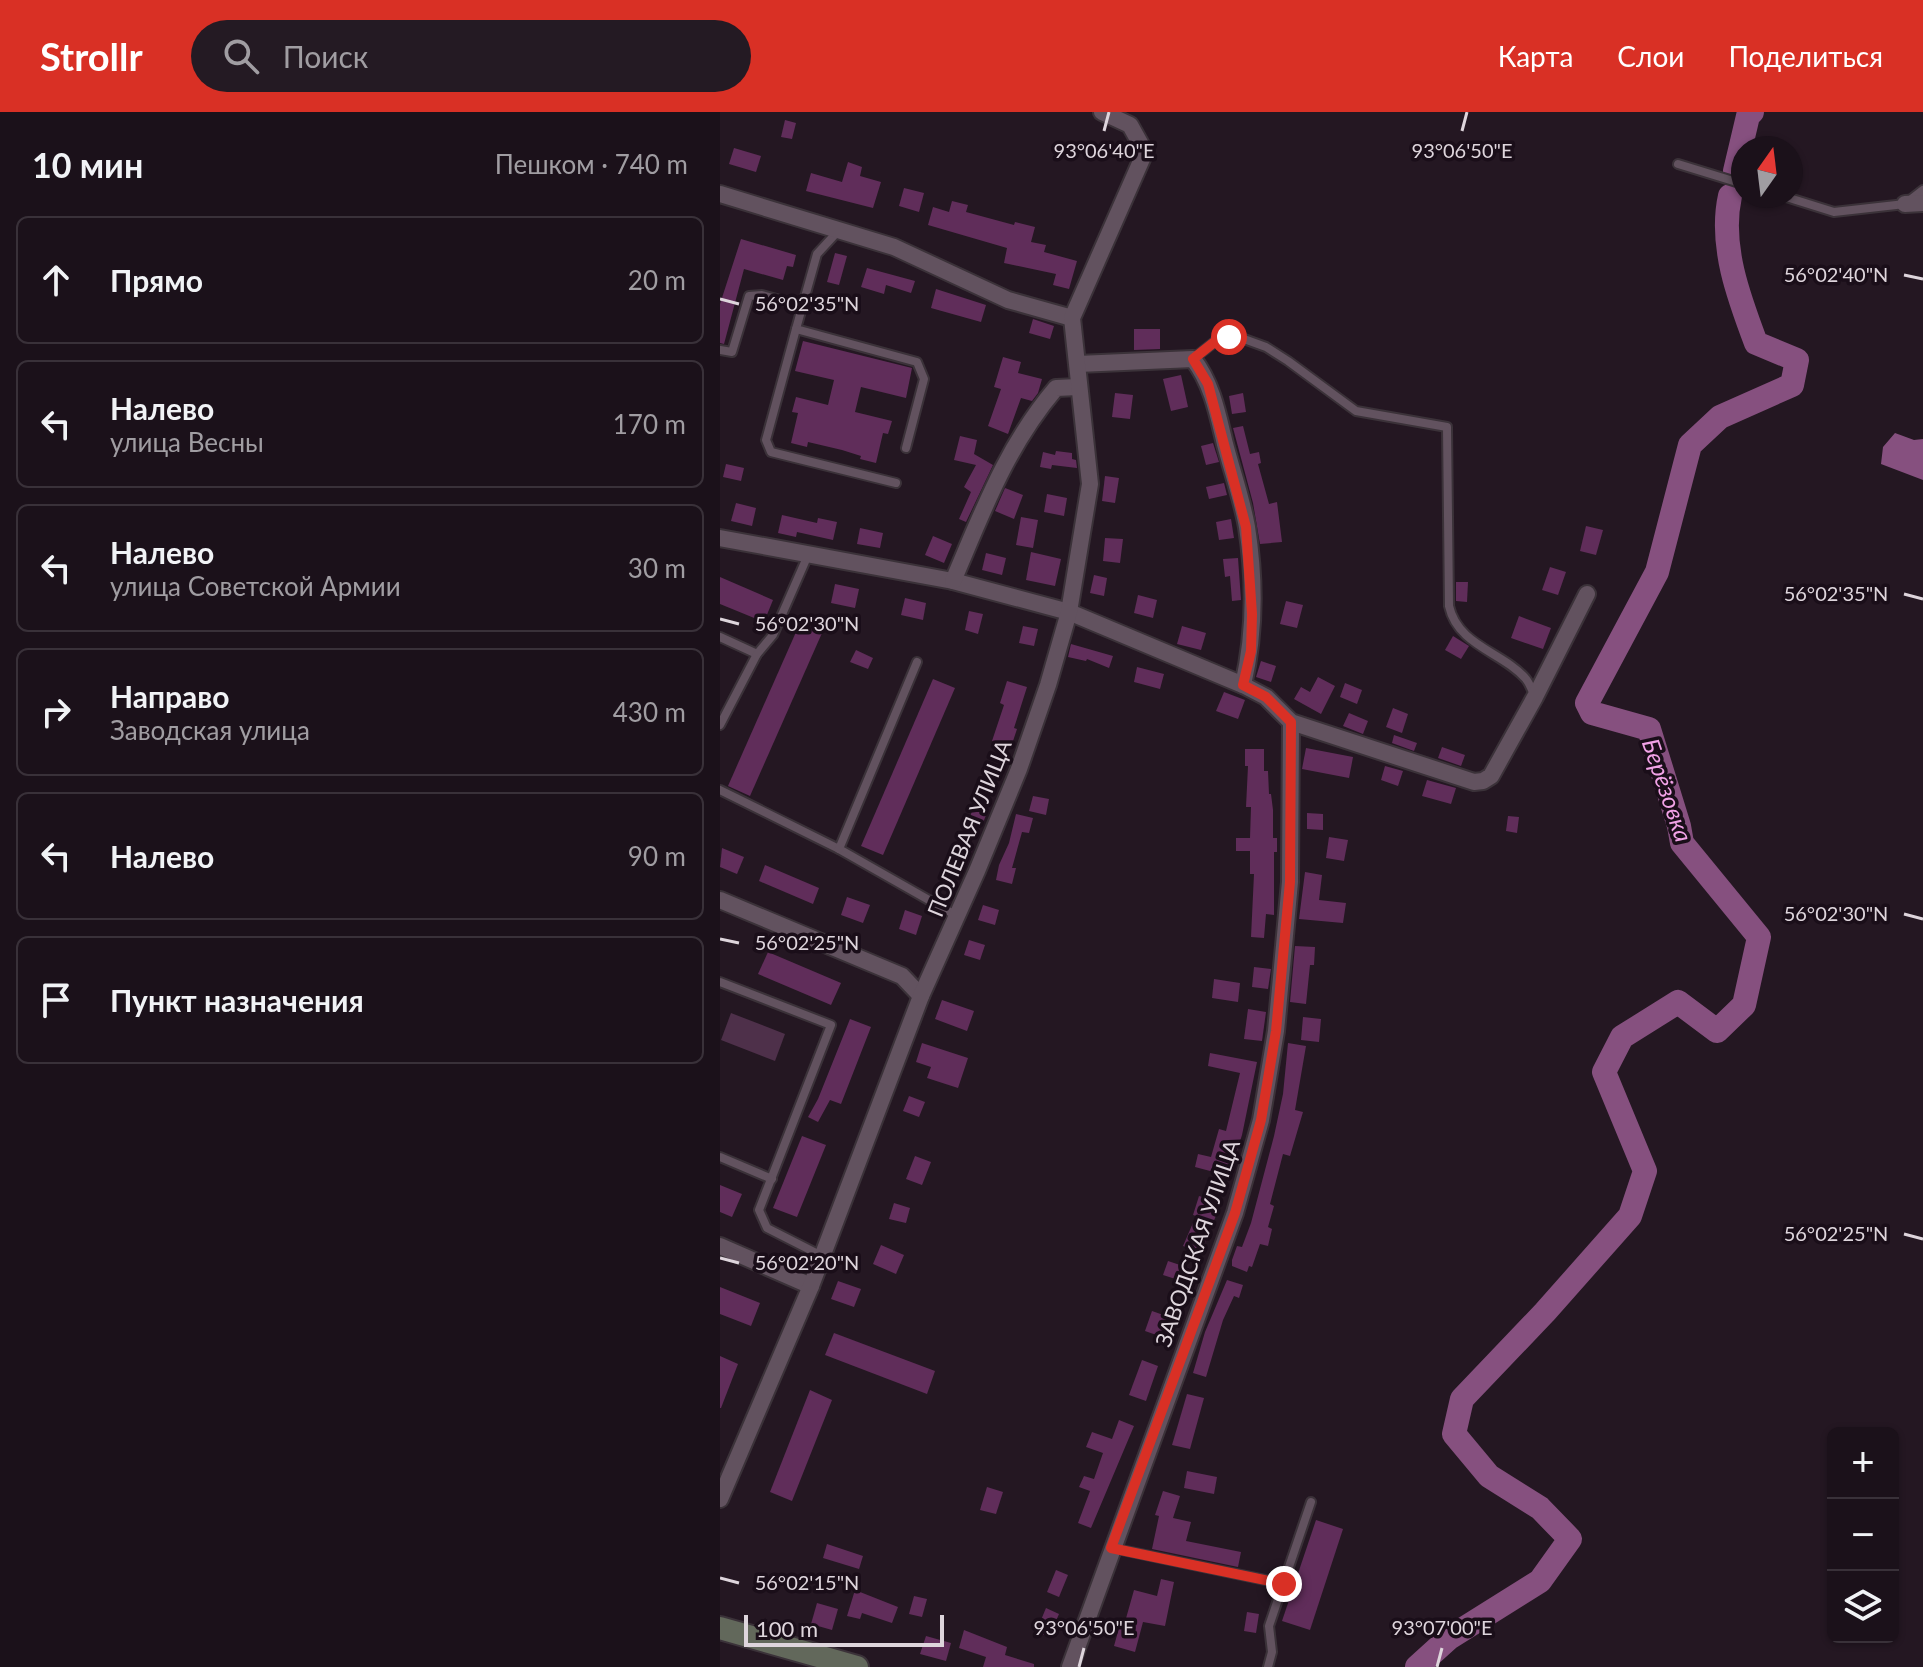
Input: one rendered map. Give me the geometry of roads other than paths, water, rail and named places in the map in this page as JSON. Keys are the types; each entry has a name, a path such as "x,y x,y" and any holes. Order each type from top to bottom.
{"main road":[{"path":"720,1628 857,1667"}],"street":[{"path":"720,194 894,247 1008,300 1072,318 1145,152 1130,125 1102,112"},
{"path":"1905,204 1923,203"},
{"name":"ПОЛЕВАЯ УЛИЦА","path":"720,1499 811,1286 921,996 1019,769 1048,685 1069,612 1090,484 1072,318"},
{"path":"1078,364 1193,359 1208,384 1246,527 1252,614 1251,651 1243,685"},
{"path":"953,581 986,503 1022,433 1056,388 1078,387"},
{"path":"720,538 953,581 1069,612 1243,685 1266,697 1291,722 1463,779 1483,781 1491,776 1535,697 1587,594"},
{"name":"ЗАВОДСКАЯ УЛИЦА","path":"1070,1667 1235,1213 1261,1120 1276,1031 1290,882 1291,722"},
{"path":"720,900 902,976 921,996"},
{"path":"720,1246 811,1286"}],"lane":[{"path":"1678,164 1731,180"},
{"path":"1803,202 1834,212 1905,204 1923,190"},
{"path":"840,229 817,254 766,440 771,452 896,483"},
{"path":"720,350 732,352 749,296 762,295 802,306"},
{"path":"796,329 917,362 924,379 906,448"},
{"path":"1193,359 1217,340 1229,337 1244,339 1266,347 1288,361 1356,411 1447,427 1449,606 1452,618 1462,633 1526,679 1535,697"},
{"path":"720,725 757,654 773,635 808,555"},
{"path":"720,637 757,654"},
{"path":"839,849 917,662"},
{"path":"720,790 839,849 957,916"},
{"path":"720,982 831,1025 759,1210 767,1228 822,1256"},
{"path":"720,1157 772,1179"},
{"path":"1268,1667 1272,1652 1269,1626 1311,1502"},
{"path":"1111,1548 1284,1584"}],"waterway":[{"name":"Берёзовка","path":"1743,136 1752,112"},
{"name":"Берёзовка","path":"1417,1667 1449,1638 1540,1581 1570,1539 1540,1508 1489,1476 1454,1434 1462,1399 1630,1216 1645,1171 1604,1072 1622,1037 1678,1002 1717,1031 1744,1005 1759,937 1682,843 1649,729 1592,713 1587,703 1657,572 1690,445 1720,417 1792,385 1797,360 1756,343 1743,308 1729,252 1727,215 1730,196"}]}
